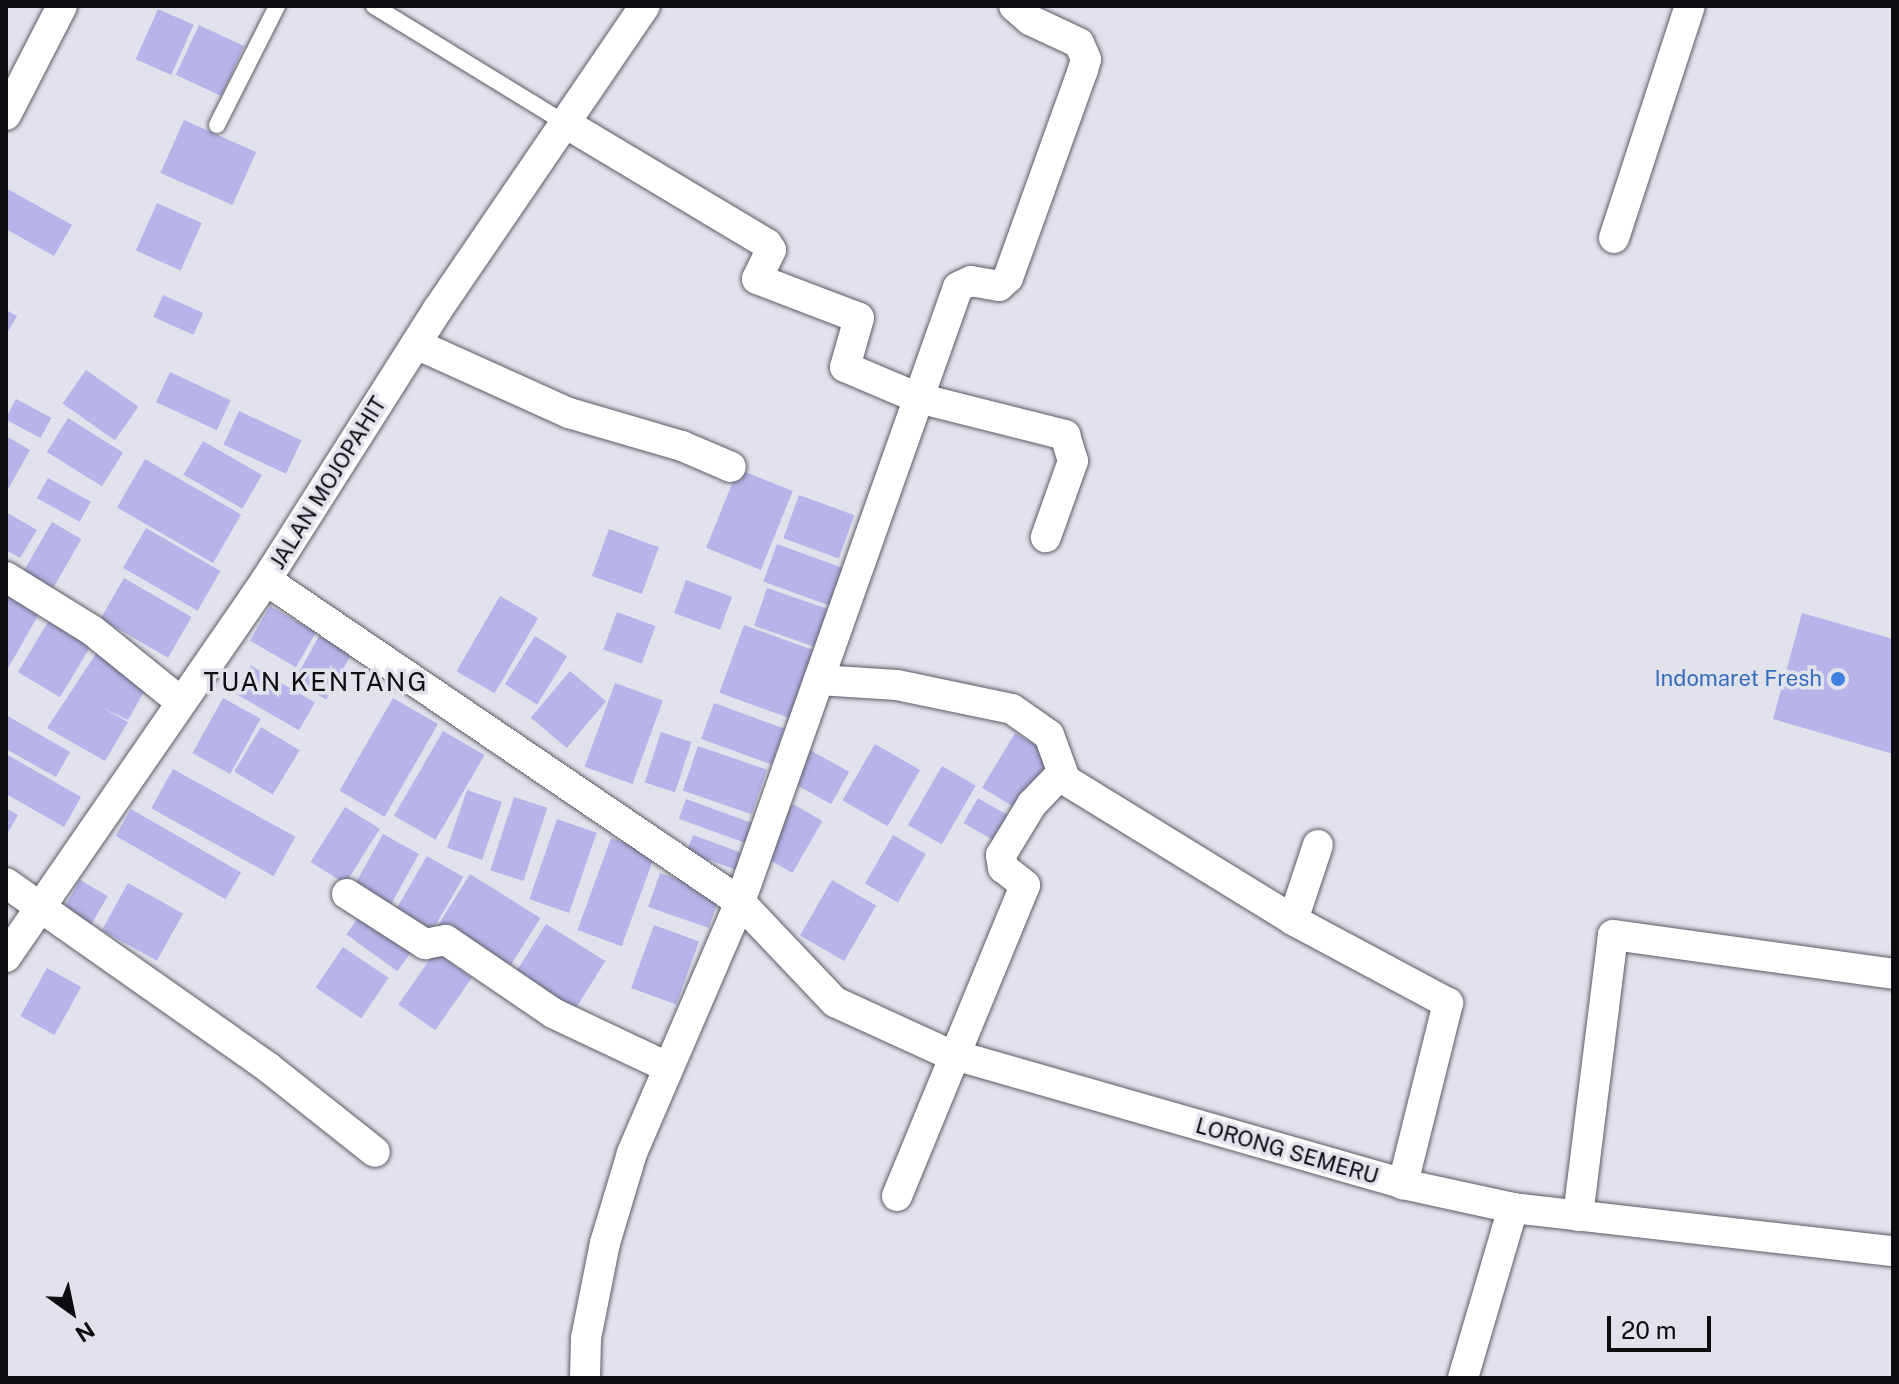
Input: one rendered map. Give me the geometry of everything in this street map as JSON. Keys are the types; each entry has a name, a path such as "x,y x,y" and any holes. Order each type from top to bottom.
{"street":[{"path":"6,115 62,6"},
{"name":"JALAN MOJOPAHIT","path":"6,957 266,580 416,344 645,6"},
{"path":"585,1378 586,1338 605,1243 632,1153 740,902 960,283 999,286 1008,278 1083,70 1086,59 1079,43 1030,20 1014,6"},
{"path":"1614,238 1690,6"},
{"path":"565,123 764,241 771,250 757,279 859,318 845,367 918,398 1065,435 1073,461 1046,537"},
{"path":"416,344 569,413 682,446 731,467"},
{"path":"6,577 93,631 181,702"},
{"name":"LORONG SEMERU","path":"266,580 740,902 835,1002 955,1055 1403,1184 1513,1208 1893,1251"},
{"path":"819,680 897,685 1012,709 1049,735 1064,776 1293,920 1448,1003 1403,1184"},
{"path":"897,1196 1026,883 1003,868 1001,855 1049,781 1064,776"},
{"path":"1293,920 1318,845"},
{"path":"6,883 42,905 269,1068 375,1152"},
{"path":"347,894 425,944 446,940 553,1013 667,1067"},
{"path":"1578,1216 1613,935 1893,974"},
{"path":"1463,1378 1513,1208"}],"lane":[{"path":"217,125 277,6"},
{"path":"374,6 565,123"}],"building":[{"path":"158,9 194,25 171,75 136,59"},
{"path":"199,25 244,46 221,96 176,75"},
{"path":"184,120 256,152 233,205 160,173"},
{"path":"6,188 72,225 54,256 6,229"},
{"path":"157,203 202,223 181,270 136,251"},
{"path":"163,295 203,313 193,335 153,317"},
{"path":"6,310 17,316 6,335"},
{"path":"86,370 138,407 115,440 62,404"},
{"path":"170,372 231,400 217,430 156,402"},
{"path":"16,399 51,418 41,438 6,420"},
{"path":"239,411 302,440 286,474 223,445"},
{"path":"68,418 123,452 102,486 47,452"},
{"path":"6,436 30,450 6,493"},
{"path":"203,441 262,475 242,509 184,475"},
{"path":"145,459 241,514 213,563 117,507"},
{"path":"738,469 793,491 761,570 706,548"},
{"path":"48,478 91,502 80,522 37,498"},
{"path":"799,495 854,515 839,558 783,538"},
{"path":"6,512 37,530 20,558 6,550"},
{"path":"52,522 81,539 52,589 23,572"},
{"path":"146,528 220,571 197,611 123,568"},
{"path":"609,529 659,547 642,594 592,576"},
{"path":"777,544 843,568 829,606 763,582"},
{"path":"124,578 192,617 168,658 101,619"},
{"path":"686,580 732,597 720,630 674,613"},
{"path":"767,588 828,609 814,647 754,626"},
{"path":"6,590 41,610 6,672"},
{"path":"500,596 538,618 495,693 456,671"},
{"path":"270,606 316,632 296,667 250,641"},
{"path":"54,612 96,637 60,697 18,672"},
{"path":"617,612 656,626 642,664 603,650"},
{"name":"Indomaret Fresh","path":"1802,613 1893,639 1893,754 1773,719"},
{"path":"744,625 819,652 795,720 719,693"},
{"path":"319,636 351,654 326,699 294,681"},
{"path":"535,636 567,656 537,704 505,684"},
{"path":"97,652 150,681 128,720 101,707 128,722 105,761 47,728"},
{"path":"250,665 315,702 299,730 234,693"},
{"path":"570,671 606,701 567,748 531,718"},
{"path":"615,683 663,700 632,784 585,767"},
{"path":"223,698 261,719 230,774 192,753"},
{"path":"393,698 438,724 385,817 340,791"},
{"path":"714,703 784,729 771,764 701,739"},
{"path":"6,715 70,752 56,777 6,749"},
{"path":"261,727 300,750 273,795 234,772"},
{"path":"443,731 485,755 436,840 394,816"},
{"path":"661,732 691,742 675,792 645,782"},
{"path":"1015,733 1055,757 1022,812 982,788"},
{"path":"875,744 920,770 888,826 842,800"},
{"path":"698,746 767,770 752,814 683,790"},
{"path":"808,749 849,772 831,804 790,781"},
{"path":"6,754 81,797 64,827 6,794"},
{"path":"942,766 976,786 942,844 908,825"},
{"path":"173,769 295,837 274,876 151,808"},
{"path":"467,790 502,802 482,860 447,848"},
{"path":"514,797 547,808 523,881 490,870"},
{"path":"978,798 1011,817 996,842 964,823"},
{"path":"686,799 755,824 747,844 679,819"},
{"path":"793,804 822,821 792,873 763,856"},
{"path":"345,807 380,829 345,884 311,862"},
{"path":"6,808 18,815 6,836"},
{"path":"131,809 241,872 225,899 116,836"},
{"path":"557,819 597,833 569,913 529,899"},
{"path":"383,834 419,854 386,912 351,893"},
{"path":"693,835 743,853 737,870 687,852"},
{"path":"893,835 926,854 898,902 865,883"},
{"path":"611,838 655,854 622,946 577,930"},
{"path":"427,856 463,877 428,938 392,917"},
{"path":"660,873 721,894 709,928 648,907"},
{"path":"470,874 540,918 505,974 435,930"},
{"path":"80,880 108,896 91,925 63,909"},
{"path":"832,880 876,906 844,961 800,935"},
{"path":"128,883 183,914 157,961 102,930"},
{"path":"364,910 415,947 397,971 346,934"},
{"path":"546,924 605,961 573,1013 514,976"},
{"path":"654,925 699,941 676,1004 631,988"},
{"path":"343,947 389,978 361,1018 316,988"},
{"path":"435,952 472,978 435,1030 398,1004"},
{"path":"47,968 81,987 54,1035 20,1016"}],"place":[{"name":"Indomaret Fresh","path":"1838,679"}],"district":[{"name":"TUAN KENTANG","path":"316,682"}]}
